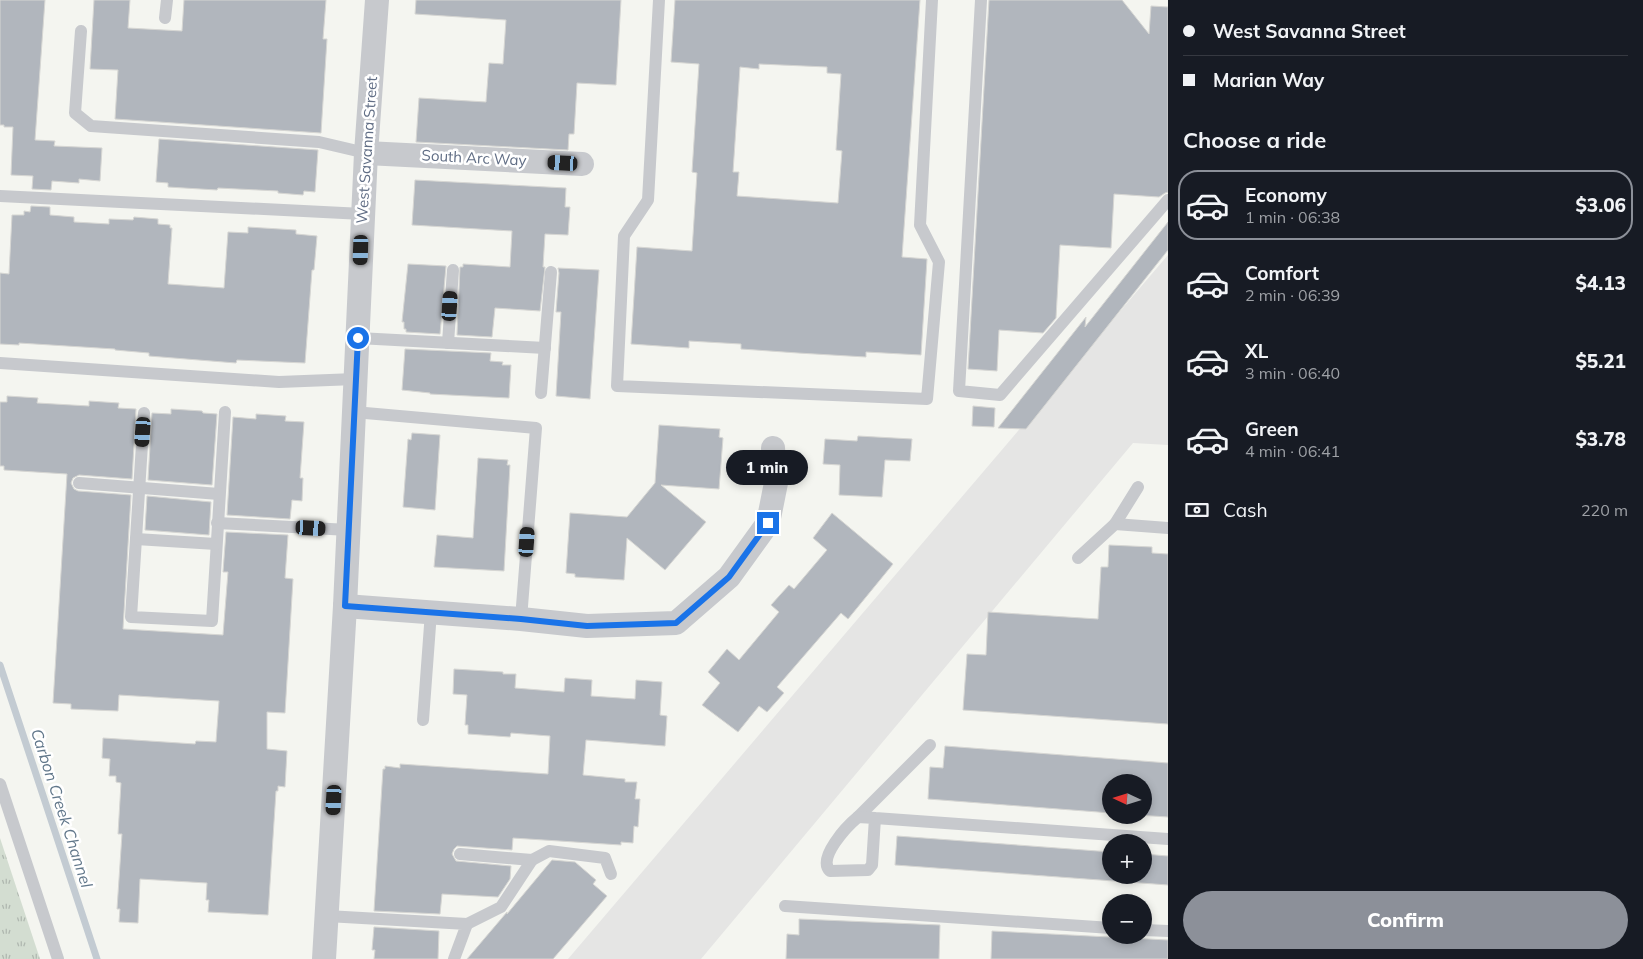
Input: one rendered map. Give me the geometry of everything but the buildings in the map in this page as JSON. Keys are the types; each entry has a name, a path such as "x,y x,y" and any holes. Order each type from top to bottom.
{"street":[{"name":"West Savanna Street","path":"324,959 345,606 366,153 377,0"},
{"name":"South Arc Way","path":"366,153 582,164"},
{"path":"345,606 521,619 587,626 676,623 729,577 768,523 776,483 773,448"}],"lane":[{"path":"165,18 167,0"},
{"path":"659,0 648,200 624,236 617,386 927,399 939,262 920,225 932,0"},
{"path":"981,0 959,391 1000,395 1168,200"},
{"path":"82,31 75,113 91,126 319,142 366,153"},
{"path":"0,196 363,214"},
{"path":"448,343 453,270"},
{"path":"541,393 552,272"},
{"path":"358,338 545,348"},
{"path":"0,363 279,382 355,379"},
{"path":"144,413 131,617 212,621 225,412"},
{"path":"354,412 536,428 521,619"},
{"path":"79,483 219,494"},
{"path":"1078,558 1115,524 1138,487"},
{"path":"217,523 348,530"},
{"path":"1115,524 1168,528"},
{"path":"136,539 216,544"},
{"path":"423,720 431,612"},
{"path":"875,818 872,865 868,870 830,871 827,868 826,861 832,846 930,746"},
{"path":"0,784 58,959"},
{"path":"858,818 1168,839"},
{"path":"327,916 467,924 501,907 532,860 549,850 605,858 610,874"},
{"path":"460,854 532,860"},
{"path":"785,906 1102,927"},
{"path":"454,959 467,924"},
{"path":"1152,930 1168,931"}],"shaded area":[{"path":"1168,255 1168,445 1133,443 701,959 568,959"}],"green space":[{"path":"0,838 40,959 0,959"}],"waterway":[{"name":"Carbon Creek Channel","path":"0,665 97,959"}],"route":[{"path":"358,338 345,606 521,619 587,626 676,623 729,577 768,523"}]}
